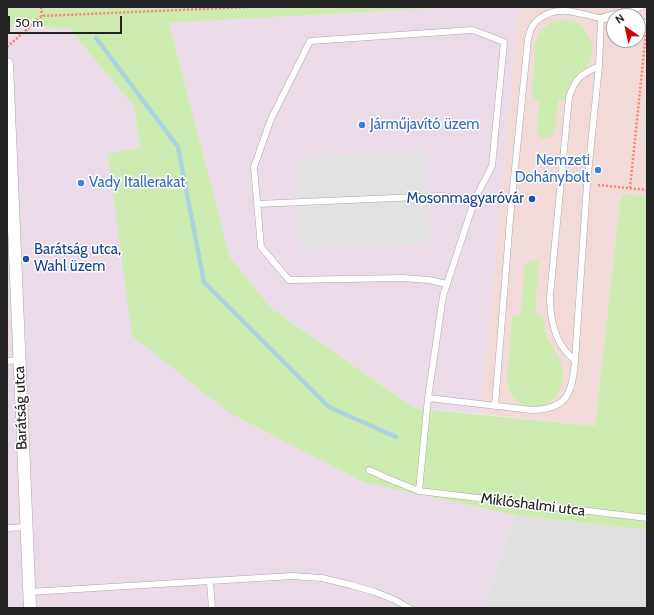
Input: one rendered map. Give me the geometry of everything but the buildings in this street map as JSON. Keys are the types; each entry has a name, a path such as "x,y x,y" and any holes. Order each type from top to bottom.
{"street":[{"name":"Barátság utca","path":"7,64 10,189 20,360 30,608"}],"lane":[{"path":"601,18 641,7"},
{"path":"495,406 510,219 528,39 530,32 536,22 545,16 562,10 606,19"},
{"path":"428,398 532,410 548,409 562,401 571,388 575,361 587,184 601,18"},
{"path":"419,491 428,398 443,296 447,284 475,198 492,166 504,42 473,30 310,41 271,119 254,167 261,247 289,280 402,278 429,280 447,284"},
{"path":"575,361 564,349 556,335 550,310 550,296 569,97 574,84 579,77 598,66"},
{"path":"257,204 441,196 475,198"},
{"path":"7,361 20,360"},
{"name":"Miklóshalmi utca","path":"369,470 419,491 647,518"},
{"path":"7,528 26,527"},
{"path":"29,592 292,576 322,578 375,592 395,600 409,608"},
{"path":"210,582 212,608"}],"path":[{"path":"41,7 42,16"},
{"path":"7,47 42,16 248,7"},
{"path":"630,188 647,23"},
{"path":"587,184 647,190"}],"shaded area":[{"path":"456,7 519,7 481,414 414,408 271,308 230,257 169,23"},
{"path":"519,7 647,7 647,196 621,195 595,426 481,414","holes":["591,58 589,65 570,84 565,99 559,99 555,132 537,132 539,102","539,263 534,315 542,316 547,337 557,352 563,378 562,385 551,401 535,407 523,405 515,399 511,394 507,383 507,377 512,316 518,315 521,311"]},
{"path":"7,27 69,28 134,107 140,147 109,154 231,414 365,483 515,515 485,608 7,608"},
{"path":"647,87 647,149 642,149"},
{"path":"426,153 430,243 300,249 296,158"},
{"path":"515,515 647,530 647,608 485,608"}],"green space":[{"path":"7,7 456,7 169,23 230,257 271,308 414,408 595,426 621,194 647,196 647,530 515,515 365,483 231,414 132,336 108,154 140,147 134,107 69,28 7,27"},
{"path":"562,20 574,21 582,26 593,47 589,64 570,84 565,100 559,99 555,132 551,137 541,138 537,132 539,102 532,96 535,44 539,34 548,24"},
{"path":"535,260 539,263 535,314 542,316 547,337 557,353 561,363 563,376 561,387 556,396 549,402 540,406 531,407 522,404 515,398 509,389 507,377 512,316 518,315 521,311 525,264"}],"waterway":[{"path":"96,38 178,147 204,282 329,407 396,437"}],"place":[{"name":"Járműjavító üzem","path":"362,125"},
{"name":"Nemzeti Dohánybolt","path":"598,170"},
{"name":"Vady Itallerakat","path":"81,183"},
{"name":"Mosonmagyaróvár","path":"532,199"},
{"name":"Barátság utca, Wahl üzem","path":"26,259"}]}
